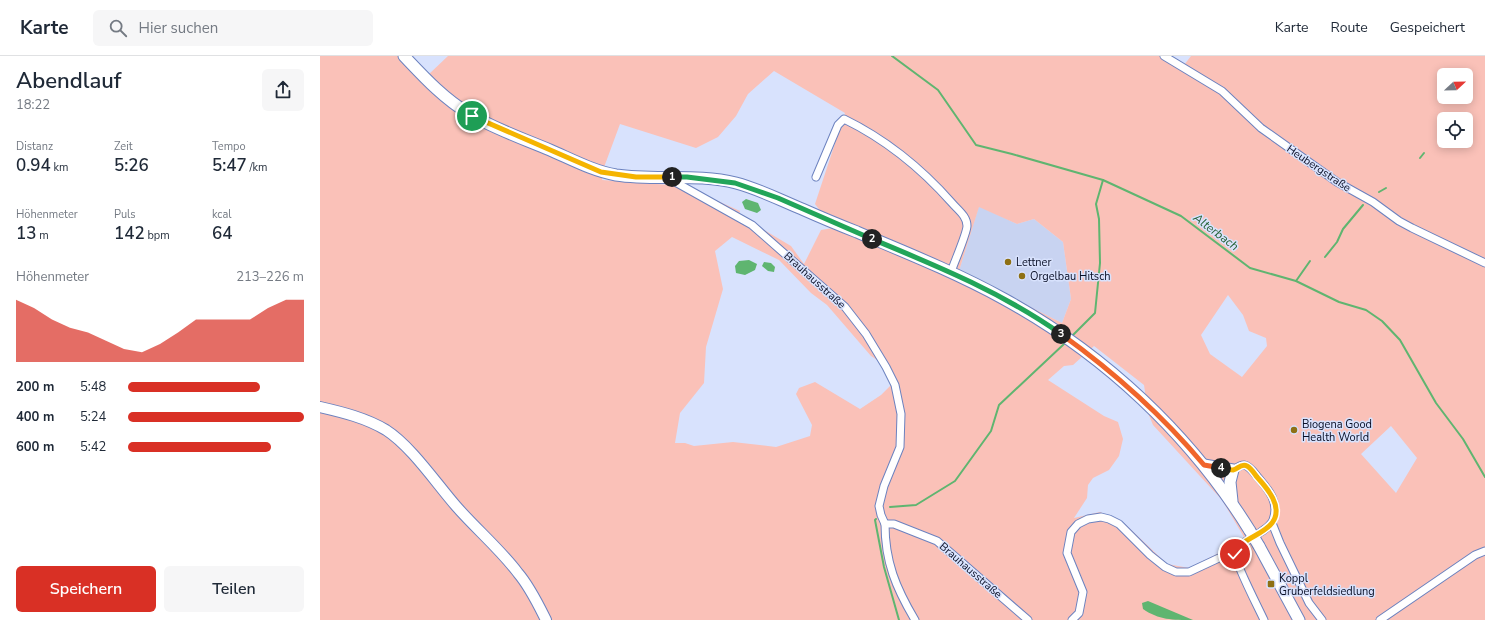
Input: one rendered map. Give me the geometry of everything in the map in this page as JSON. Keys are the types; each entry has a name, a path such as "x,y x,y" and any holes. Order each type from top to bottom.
{"main road":[{"path":"404,56 447,99 479,120 601,172 636,177 687,177 717,180 735,183 758,190 951,272 1003,298 1042,321 1078,346 1138,395 1204,465 1232,503 1250,531 1299,620"},
{"path":"320,407 355,416 381,427 404,445 472,524 496,547 518,572 529,588 546,620"},
{"path":"1204,465 1233,470 1230,482 1232,503"}],"street":[{"name":"Heubergstraße","path":"1164,56 1222,91 1261,128 1337,182 1373,202 1399,221 1485,263"},
{"path":"816,177 838,125 844,119 864,129 900,154 934,182 965,217 967,227 951,272"},
{"name":"Brauhausstraße","path":"666,177 752,225 845,306 866,334 886,367 894,386 901,414 900,447 884,486 879,506 885,524 885,544 891,570 905,603 915,620"},
{"path":"1233,470 1241,465 1245,465 1250,468 1272,494 1275,507 1275,514 1272,523 1261,532 1244,542 1236,550 1235,554 1238,565 1264,620"},
{"path":"1072,620 1079,613 1083,592 1067,553 1071,532 1078,524 1088,518 1109,518 1119,524 1150,555 1166,567 1176,572 1189,572 1219,558 1235,554"},
{"path":"1272,523 1309,603 1322,620"},
{"name":"Brauhausstraße","path":"885,524 894,524 937,541 1028,620"},
{"path":"1380,620 1475,555 1485,551"}],"shaded area":[{"path":"320,56 411,56 427,76 448,56 1160,56 1181,69 1191,56 1485,56 1485,620 914,620 910,616 910,620 320,620","holes":["774,71 845,113 815,204 833,228 821,230 804,264 791,246 739,215 740,211 684,186 602,180 603,170 620,124 696,148 718,137 736,116 748,94","979,207 1017,224 1034,219 1063,242 1071,299 1062,323 959,271","732,237 779,260 811,293 827,305 871,356 882,363 893,383 881,395 860,409 815,382 799,388 796,394 812,425 810,436 776,447 733,442 694,446 685,443 675,443 680,413 704,383 706,347 723,289 715,251","1228,295 1243,315 1249,331 1266,338 1267,346 1242,377 1210,354 1201,335","1094,346 1144,385 1148,413 1153,425 1222,500 1244,537 1225,550 1189,568 1167,564 1125,524 1100,512 1074,518 1087,498 1088,485 1093,478 1109,470 1119,456 1123,439 1118,422 1104,416 1048,380 1064,366 1073,365","1391,426 1417,458 1396,493 1361,454"]},
{"path":"746,199 758,203 761,210 757,213 745,209 742,202"},
{"path":"979,206 1017,224 1034,219 1063,242 1071,299 1062,323 959,271"},
{"path":"749,260 757,264 755,270 745,275 736,273 735,266 739,261"},
{"path":"764,262 771,263 775,267 774,272 768,271 762,266"},
{"path":"1148,601 1193,620 1172,619 1149,613 1143,609 1142,603"}],"waterway":[{"name":"Alterbach","path":"892,56 938,90 976,145 1103,180 1181,216 1250,268 1296,281 1339,302 1366,310 1382,321 1400,340 1436,403 1463,439 1485,477"},
{"path":"1420,158 1424,153"},
{"path":"1073,335 1095,313 1100,263 1099,219 1096,204 1103,180"},
{"path":"1379,192 1386,188"},
{"path":"1325,257 1337,242 1343,229 1363,205"},
{"path":"1296,281 1310,261"},
{"path":"890,507 916,505 955,481 991,431 999,405 1064,344"},
{"path":"876,519 884,567 899,620"}],"place":[{"name":"Lettner","path":"1008,262"},
{"name":"Orgelbau Hitsch","path":"1022,276"},
{"name":"Biogena Good Health World","path":"1294,430"},
{"name":"Koppl Gruberfeldsiedlung","path":"1271,584"}],"route":[{"path":"472,116 601,172 636,177 687,177 717,180 735,183 758,190 951,272 1003,298 1059,332 1112,372 1150,406 1204,465 1233,470 1241,465 1245,465 1250,468 1272,494 1275,514 1272,523 1261,532 1244,542 1236,550 1235,554"}]}
